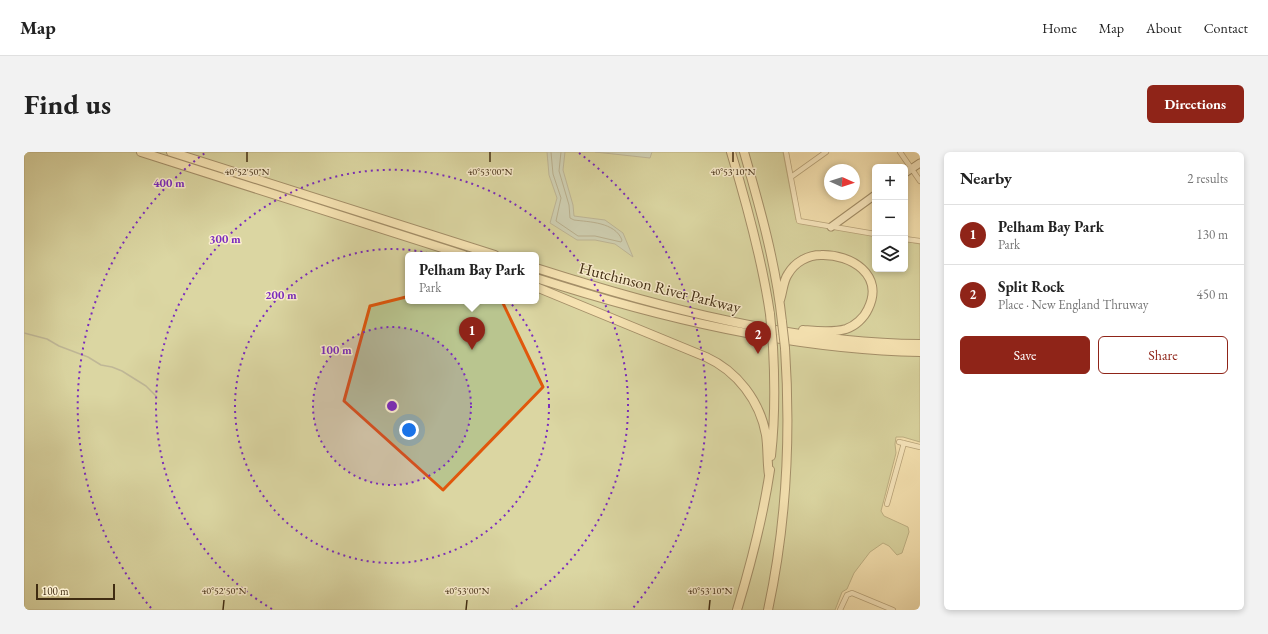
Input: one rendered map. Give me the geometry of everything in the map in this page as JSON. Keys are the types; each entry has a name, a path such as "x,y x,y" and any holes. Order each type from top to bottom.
{"highway":[{"path":"141,152 455,252"},
{"path":"171,152 486,252"},
{"path":"731,152 758,247 766,284 770,314 775,389 774,426 769,475 757,540 737,610"},
{"path":"744,152 761,212 780,300 785,348 788,420 787,469 782,525 768,610"},
{"path":"773,329 833,330 850,327 861,319 867,311 871,301 872,287 866,273 855,263 837,256 817,255 810,256 800,261 790,270 785,280 780,300"},
{"name":"Hutchinson River Parkway","path":"539,269 662,304 773,329 838,339 920,344"},
{"name":"Hutchinson River Parkway","path":"539,279 657,312 759,336 848,348 920,352"},
{"path":"539,288 706,357 719,363 728,370 747,390 760,414 766,439 769,475"}],"street":[{"path":"786,152 799,221 872,234"},
{"path":"791,177 826,152"},
{"path":"900,152 920,181"},
{"path":"908,171 920,162"},
{"path":"831,227 872,197"},
{"path":"908,239 920,241"},
{"path":"887,504 901,442 920,447"},
{"path":"840,610 847,595 852,593 893,610"}],"highlighted area":[{"path":"490,276 543,387 443,490 344,401 370,306"}],"green space":[{"path":"24,152 783,152 796,220 798,222 872,235 872,272 908,272 908,242 920,244 920,442 903,437 896,437 896,453 881,511 884,516 908,527 909,532 902,553 897,555 889,546 883,543 870,552 854,573 847,589 842,592 835,610 24,610"}],"water":[{"path":"547,152 565,152 563,170 573,205 574,216 605,220 623,233 633,257 615,244 595,240 577,240 550,223 557,198 549,175"},
{"path":"595,152 652,152 650,158"}],"waterway":[{"path":"24,333 47,339 59,346 88,357 101,365 122,371 146,386 156,396"}],"place":[{"name":"Pelham Bay Park","path":"472,350"},
{"name":"Split Rock","path":"758,354"}]}
